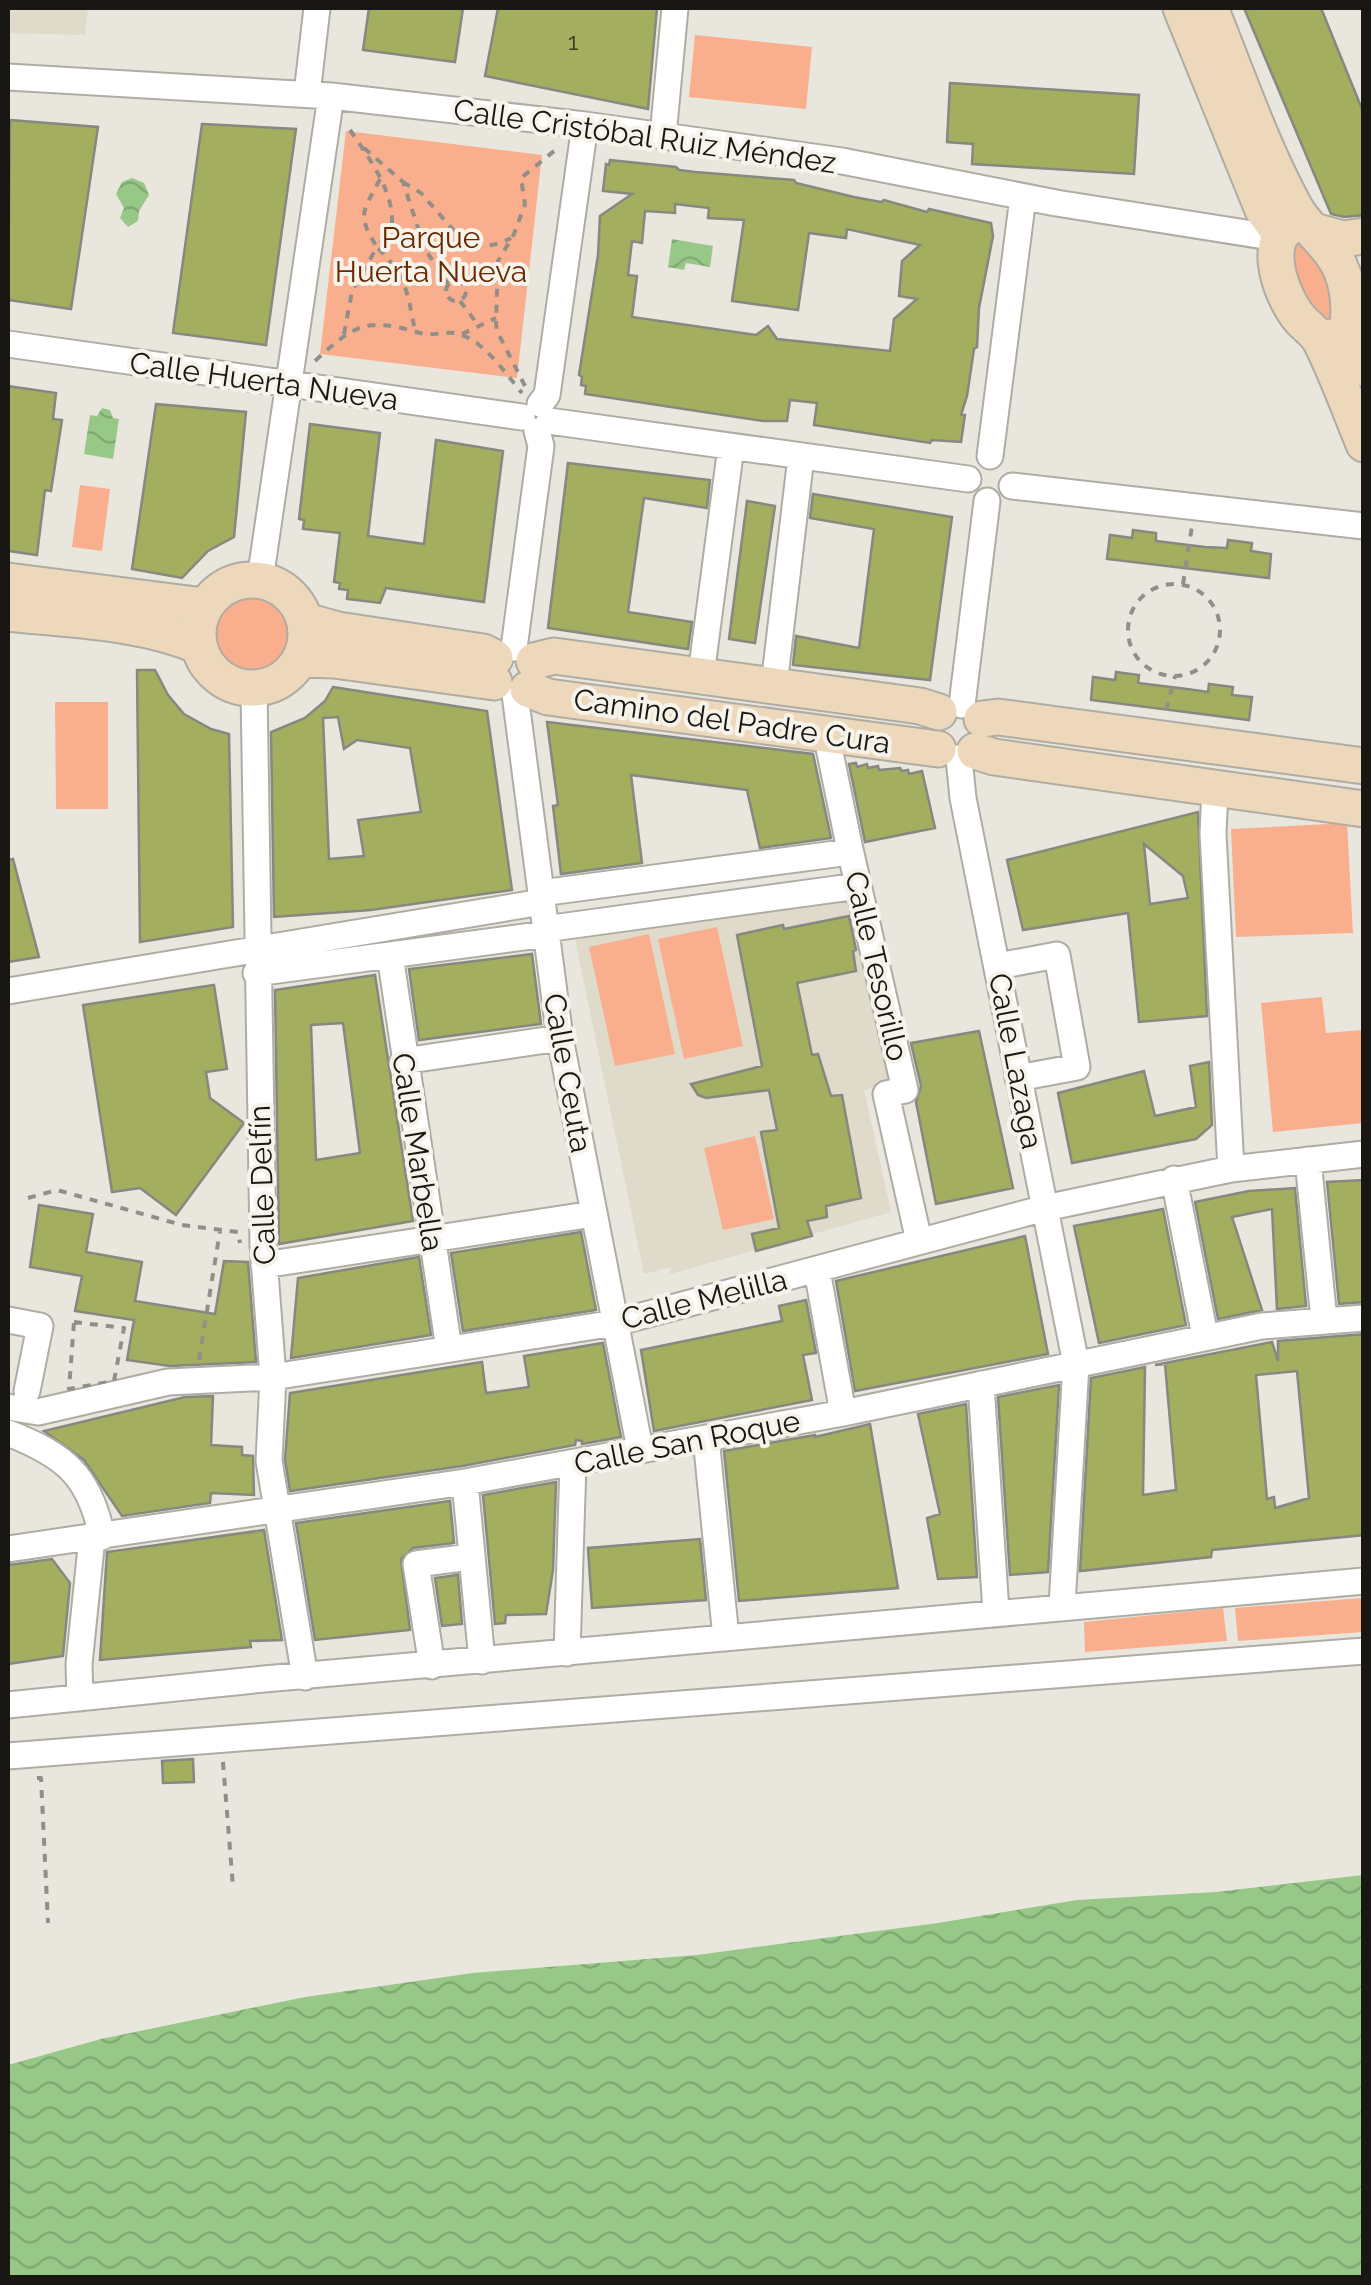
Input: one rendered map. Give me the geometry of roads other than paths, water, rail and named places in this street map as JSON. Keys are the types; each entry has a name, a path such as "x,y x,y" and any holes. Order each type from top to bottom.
{"street":[{"path":"260,580 290,385 319,95 318,8"},
{"path":"662,136 676,8"},
{"path":"1181,8 1263,210 1342,270 1364,444"},
{"path":"1210,8 1272,164 1294,231"},
{"name":"Calle Cristóbal Ruiz Méndez","path":"8,77 319,95 585,126 842,161 1023,197 1294,231"},
{"name":"Calle Ceuta","path":"585,126 547,395 536,416 540,446 513,672 560,1038 640,1450"},
{"path":"990,456 1023,197"},
{"path":"1294,231 1343,238 1364,236"},
{"path":"1294,231 1275,252 1286,296 1298,318 1345,316"},
{"path":"1345,316 1364,368"},
{"name":"Calle Huerta Nueva","path":"8,344 968,479"},
{"path":"701,675 732,447"},
{"path":"774,685 801,456"},
{"path":"990,456 1006,462 1011,469 1012,486 1002,498 987,501 976,496 968,479 974,462 990,456"},
{"path":"1012,486 1364,526"},
{"name":"Calle Lazaga","path":"987,501 959,732 964,798 1076,1364 1062,1606"},
{"path":"8,580 204,606"},
{"path":"260,580 290,595 305,621 305,646 300,659 281,680 254,688 235,686 218,677 206,663 198,646 199,619 204,606 224,587 236,581 260,580"},
{"path":"8,613 126,627 176,636 198,646"},
{"name":"Camino del Padre Cura","path":"305,621 338,630 483,652 548,697 826,733 959,732 998,717 1364,766"},
{"name":"Camino del Padre Cura","path":"300,659 513,672 554,656 774,685 920,706 994,756 1364,809"},
{"name":"Calle Delfín","path":"254,688 264,1265 274,1377 268,1461 305,1677"},
{"name":"Calle Tesorillo","path":"826,733 906,1090 886,1094 918,1241"},
{"path":"1215,788 1213,834 1231,1169"},
{"path":"256,961 541,898 848,843"},
{"path":"8,991 256,961 390,955 858,886"},
{"name":"Calle Marbella","path":"390,955 449,1348"},
{"path":"998,966 1057,955 1061,974 1077,1067 1018,1078"},
{"path":"404,1061 560,1038"},
{"name":"Calle Melilla","path":"24,1403 168,1382 274,1377 614,1323 1046,1208 1231,1169 1364,1154"},
{"path":"1308,1160 1324,1320"},
{"path":"1174,1180 1205,1336"},
{"path":"264,1265 593,1214"},
{"path":"817,1270 844,1412"},
{"name":"Calle San Roque","path":"8,1549 465,1482 844,1412 1205,1336 1262,1326 1364,1318"},
{"path":"8,1320 40,1326 19,1437 67,1464 83,1482 96,1508 97,1538 79,1664 80,1698"},
{"path":"981,1384 996,1612"},
{"path":"706,1438 726,1638"},
{"path":"568,1653 573,1463"},
{"path":"465,1482 482,1661"},
{"path":"432,1666 416,1564 470,1557"},
{"path":"8,1705 1364,1580"},
{"path":"8,1756 1364,1651"}],"water":[{"path":"132,178 144,183 149,195 138,221 128,227 120,218 124,208 116,194 122,182"},
{"path":"672,239 713,246 710,267 686,263 684,270 668,267"},
{"path":"102,408 119,419 113,459 84,454 90,415 97,416"},
{"path":"1363,1875 1363,2277 8,2277 8,2065 101,2039 305,1997 473,1973 697,1955 1077,1900 1216,1892"}],"park label":[{"name":"Parque Huerta Nueva","path":"431,254"}]}
